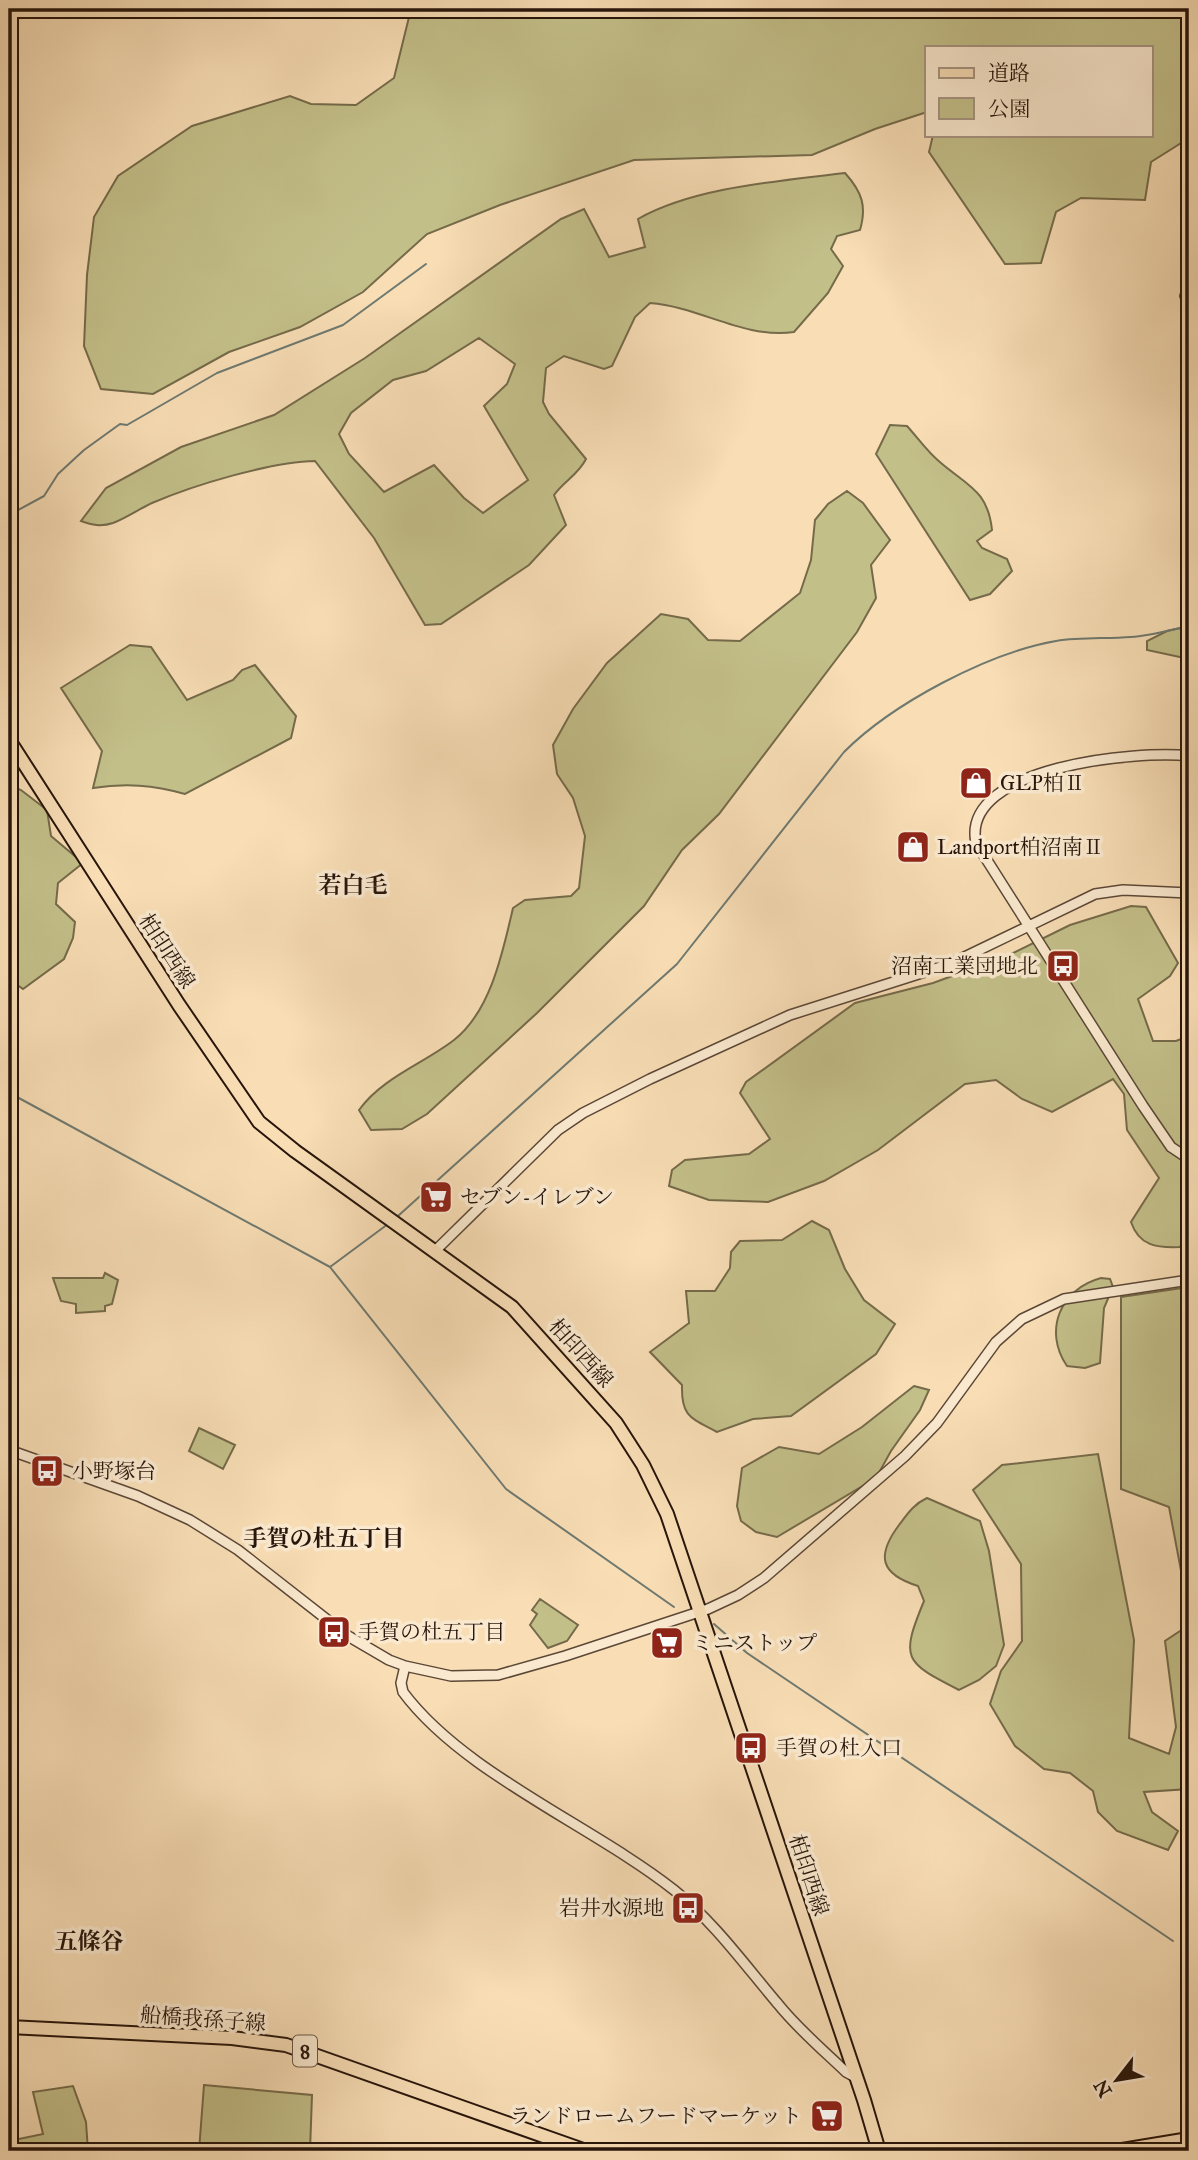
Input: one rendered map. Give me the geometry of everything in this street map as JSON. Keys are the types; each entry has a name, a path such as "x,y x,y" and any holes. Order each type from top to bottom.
{"main road":[{"name":"柏印西線","path":"9,740 185,1014 259,1122 303,1157 512,1307 616,1423 660,1497 857,2078 879,2151"},
{"name":"船橋我孫子線","path":"9,2027 232,2038 286,2045 586,2151"},
{"path":"1116,2151 1189,2139"}],"street":[{"path":"1189,756 1104,759 1070,764 1029,779 988,803 974,824 976,843 1163,1136 1180,1155 1189,1159"},
{"path":"436,1251 558,1130 583,1113 772,1022 950,964 1080,900 1108,891 1189,893"},
{"path":"9,1450 138,1496 190,1520 238,1550 363,1646 405,1666 451,1676 498,1675 555,1660 699,1612 738,1595 764,1578 905,1456 937,1423 996,1342 1022,1319 1064,1299 1189,1280"},
{"path":"405,1666 401,1683 403,1692 445,1735 487,1767 634,1860 677,1893 724,1936 786,2013 846,2072 857,2078"}],"green space":[{"path":"411,9 1189,9 1189,138 1151,162 1145,200 1081,198 1056,212 1041,263 1005,264 929,152 933,136 1152,136 1152,46 925,46 925,113 875,129 812,155 634,160 500,205 427,234 363,292 300,327 229,352 153,394 101,389 84,346 87,275 94,217 118,176 192,126 290,96 311,104 356,105 394,78"},
{"path":"845,173 862,200 860,230 837,236 831,249 843,266 828,293 794,332 757,331 687,310 650,303 635,317 612,366 604,369 564,356 546,368 543,402 549,414 586,459 554,495 566,525 529,565 441,624 425,625 374,538 315,461 276,465 210,482 152,503 109,524 97,525 81,521 106,488 181,447 274,415 365,358 561,219 584,209 609,257 645,247 638,219 685,199 738,187","holes":["479,338 515,364 507,384 484,406 528,480 483,513 464,498 434,465 384,492 349,454 339,434 351,413 393,380 426,371"]},
{"path":"890,425 907,426 932,455 975,490 986,506 992,530 977,541 982,548 1007,559 1012,571 990,594 970,600 876,454"},
{"path":"847,491 863,503 890,540 871,565 876,598 857,632 719,814 682,850 644,906 537,1013 427,1114 402,1129 371,1130 359,1110 391,1080 454,1040 467,1028 477,1013 494,979 513,908 525,900 571,896 579,888 585,836 573,798 557,774 553,745 573,709 607,663 661,614 688,619 708,640 740,641 800,593 811,560 815,520 828,504"},
{"path":"1189,626 1189,659 1147,650 1147,641 1167,631"},
{"path":"130,645 151,647 187,700 233,680 242,670 255,665 296,716 291,738 185,794 139,786 93,788 102,751 61,688"},
{"path":"9,785 21,790 47,810 51,836 83,863 58,883 56,904 75,922 73,938 64,959 23,989 9,979"},
{"path":"1131,906 1146,907 1178,963 1170,976 1138,999 1153,1041 1176,1041 1189,1036 1189,1230 1180,1247 1150,1244 1134,1230 1131,1222 1159,1178 1127,1130 1124,1094 1113,1079 1052,1112 1022,1099 996,1080 965,1084 878,1150 824,1181 768,1202 709,1200 669,1186 672,1170 685,1160 749,1154 770,1139 740,1093 746,1082 855,1003 933,983 1007,956 1070,925"},
{"path":"812,1221 829,1230 845,1269 864,1300 895,1324 876,1354 791,1416 753,1419 717,1432 689,1415 683,1404 682,1385 650,1352 689,1323 686,1291 715,1291 730,1268 731,1252 740,1241 782,1240"},
{"path":"105,1273 118,1280 112,1304 105,1306 105,1311 76,1313 76,1304 61,1301 53,1278 103,1278"},
{"path":"1101,1278 1110,1279 1113,1287 1104,1308 1100,1363 1085,1368 1067,1366 1056,1339 1060,1313 1075,1291"},
{"path":"1189,1287 1189,1613 1169,1507 1121,1489 1121,1297"},
{"path":"914,1386 929,1390 920,1410 876,1478 777,1537 756,1532 741,1521 737,1506 742,1468 779,1447 819,1454 862,1427"},
{"path":"199,1428 235,1445 223,1469 189,1451"},
{"path":"1098,1454 1134,1640 1129,1738 1169,1754 1176,1727 1165,1641 1189,1625 1189,1789 1144,1792 1152,1812 1178,1831 1168,1850 1117,1831 1098,1812 1093,1791 1070,1773 1044,1769 1015,1746 990,1704 1001,1671 1022,1641 1021,1564 973,1490 1002,1465"},
{"path":"927,1498 980,1521 989,1551 1004,1645 996,1666 979,1680 959,1690 917,1665 912,1657 912,1635 924,1601 918,1586 896,1576 886,1563 887,1546 892,1536 912,1509"},
{"path":"540,1599 578,1625 567,1641 548,1648 530,1625 537,1614 532,1610"},
{"path":"204,2085 312,2095 310,2151 199,2151"},
{"path":"73,2086 86,2122 88,2151 9,2151 9,2141 43,2134 33,2092"}],"waterway":[{"path":"9,515 44,496 58,474 84,450 120,424 127,425 217,373 343,325 426,264"},
{"path":"398,1216 677,964 844,752 888,716 942,683 1029,647 1065,640 1138,636 1189,626"},
{"path":"9,1089 17,1097 330,1267 506,1489 674,1607"},
{"path":"330,1267 388,1224"},
{"path":"714,1624 747,1653 1173,1941"}],"place":[{"name":"GLP柏Ⅱ","path":"976,783"},
{"name":"Landport柏沼南Ⅱ","path":"913,847"},
{"name":"沼南工業団地北","path":"1063,966"},
{"name":"セブン-イレブン","path":"436,1197"},
{"name":"小野塚台","path":"47,1471"},
{"name":"手賀の杜五丁目","path":"334,1632"},
{"name":"ミニストップ","path":"667,1643"},
{"name":"手賀の杜入口","path":"751,1748"},
{"name":"岩井水源地","path":"688,1908"},
{"name":"ランドロームフードマーケット","path":"827,2116"}],"district":[{"name":"若白毛","path":"353,885"},
{"name":"手賀の杜五丁目","path":"324,1538"},
{"name":"五條谷","path":"89,1941"}]}
